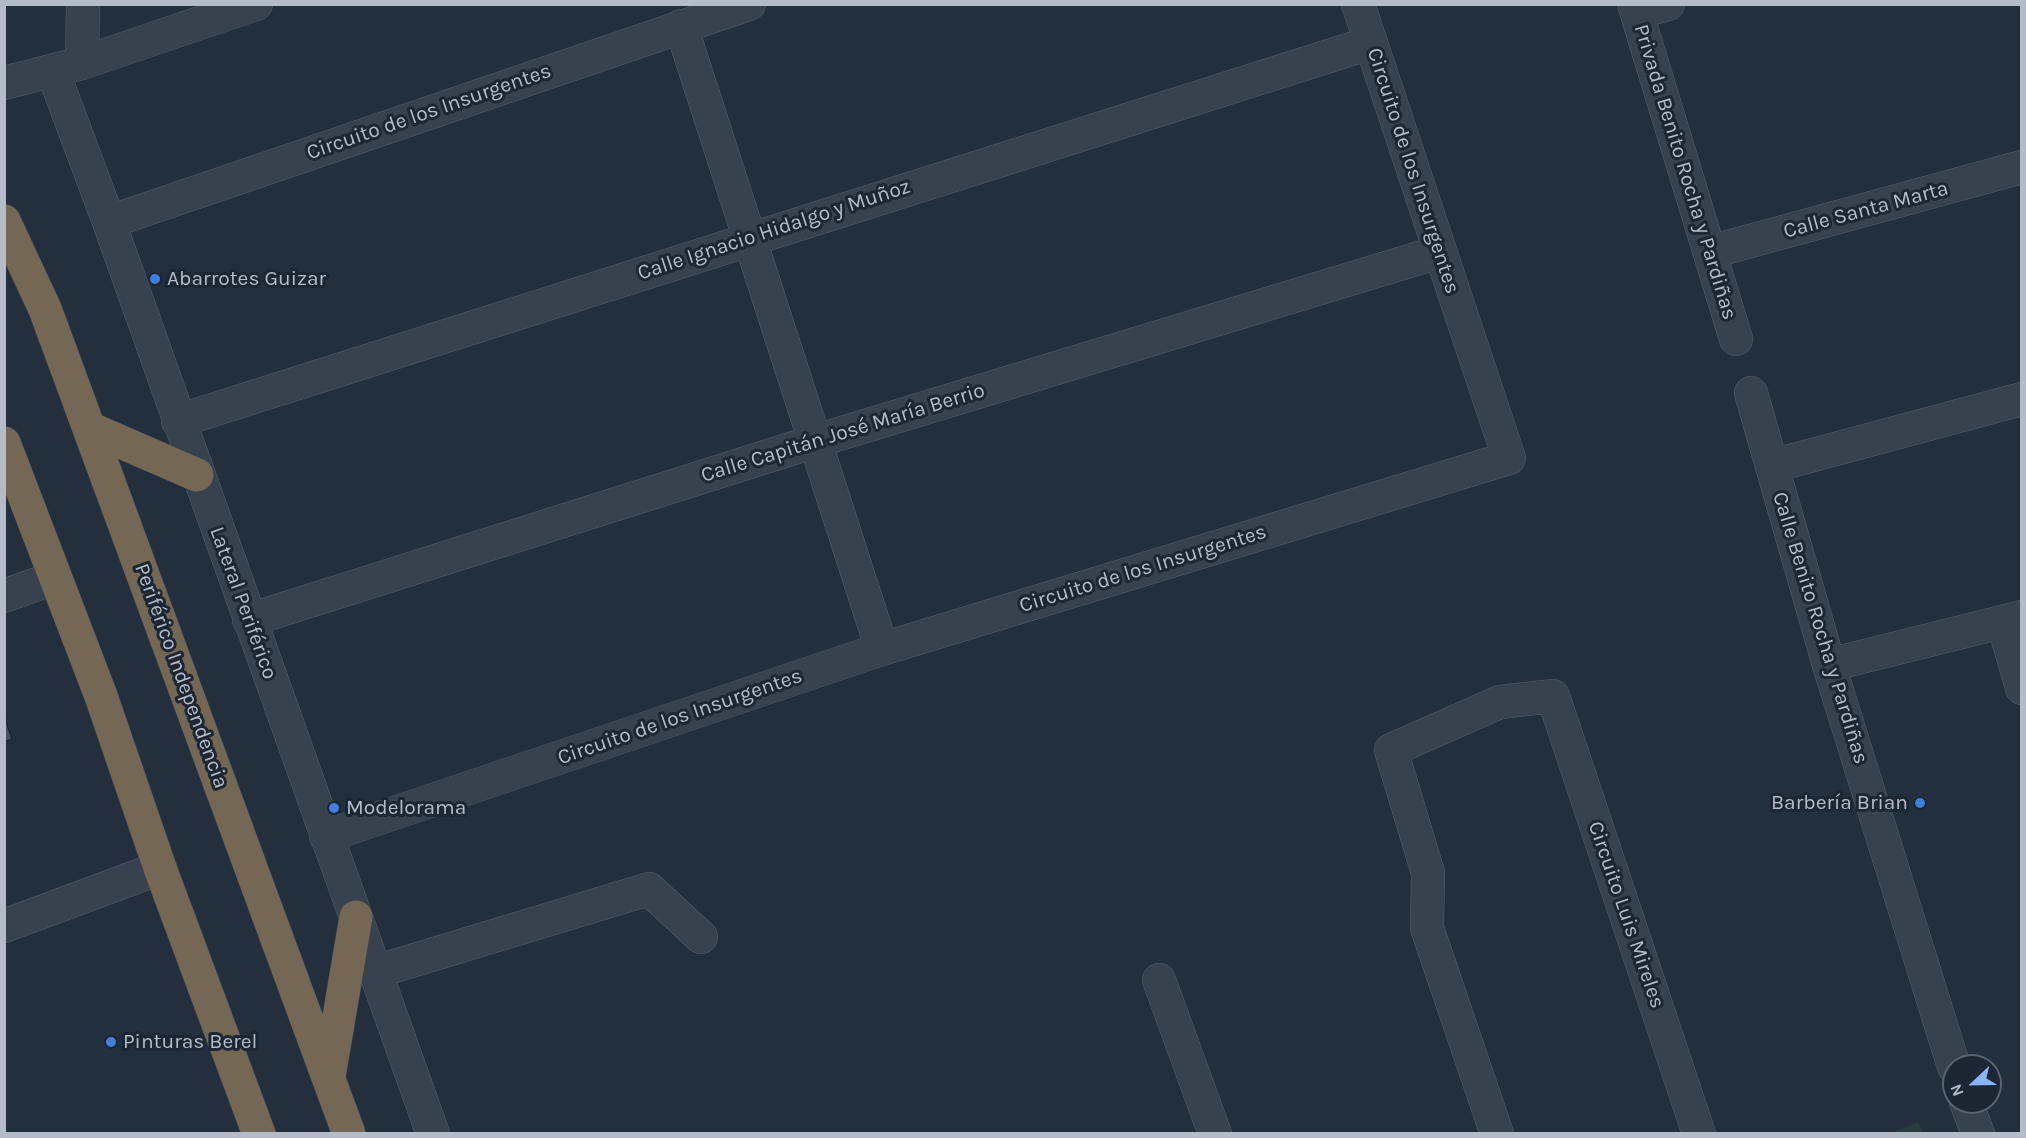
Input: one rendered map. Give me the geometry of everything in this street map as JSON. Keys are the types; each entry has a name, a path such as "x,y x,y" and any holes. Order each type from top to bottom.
{"highway":[{"name":"Periférico Independencia","path":"4,221 45,309 349,1134"},
{"path":"89,428 197,475"},
{"path":"4,443 101,696 160,868 259,1134"},
{"path":"329,1078 356,917"}],"street":[{"path":"68,67 83,4"},
{"path":"4,83 68,67 256,4"},
{"name":"Circuito de los Insurgentes","path":"109,222 749,4"},
{"name":"Circuito de los Insurgentes","path":"326,836 882,649 1509,458 1358,4"},
{"path":"1636,9 1668,4"},
{"name":"Privada Benito Rocha y Pardiñas","path":"1636,9 1736,339"},
{"path":"681,26 882,649"},
{"name":"Calle Ignacio Hidalgo y Muñoz","path":"178,421 750,237 1370,43"},
{"name":"Lateral Periférico","path":"68,67 109,222 433,1134"},
{"name":"Calle Santa Marta","path":"1710,252 2022,168"},
{"name":"Calle Capitán José María Berrio","path":"249,620 816,441 1439,252"},
{"name":"Calle Benito Rocha y Pardiñas","path":"1751,393 1829,665 1950,1054"},
{"path":"1772,466 2022,399"},
{"path":"4,596 54,578"},
{"path":"1829,665 2012,620 2022,688"},
{"name":"Circuito Luis Mireles","path":"1497,1134 1427,928 1428,873 1391,750 1500,702 1552,696 1699,1134"},
{"path":"4,926 160,868"},
{"path":"375,972 649,890 701,937"},
{"path":"1159,980 1215,1134"},
{"path":"1970,1114 1978,1134"}],"green space":[{"path":"1918,1122 1923,1133 1891,1133"}],"building":[{"path":"4,716 12,739 4,742"}],"place":[{"name":"Abarrotes Guizar","path":"155,279"},
{"name":"Barbería Brian","path":"1920,803"},
{"name":"Modelorama","path":"334,808"},
{"name":"Pinturas Berel","path":"111,1042"}]}
